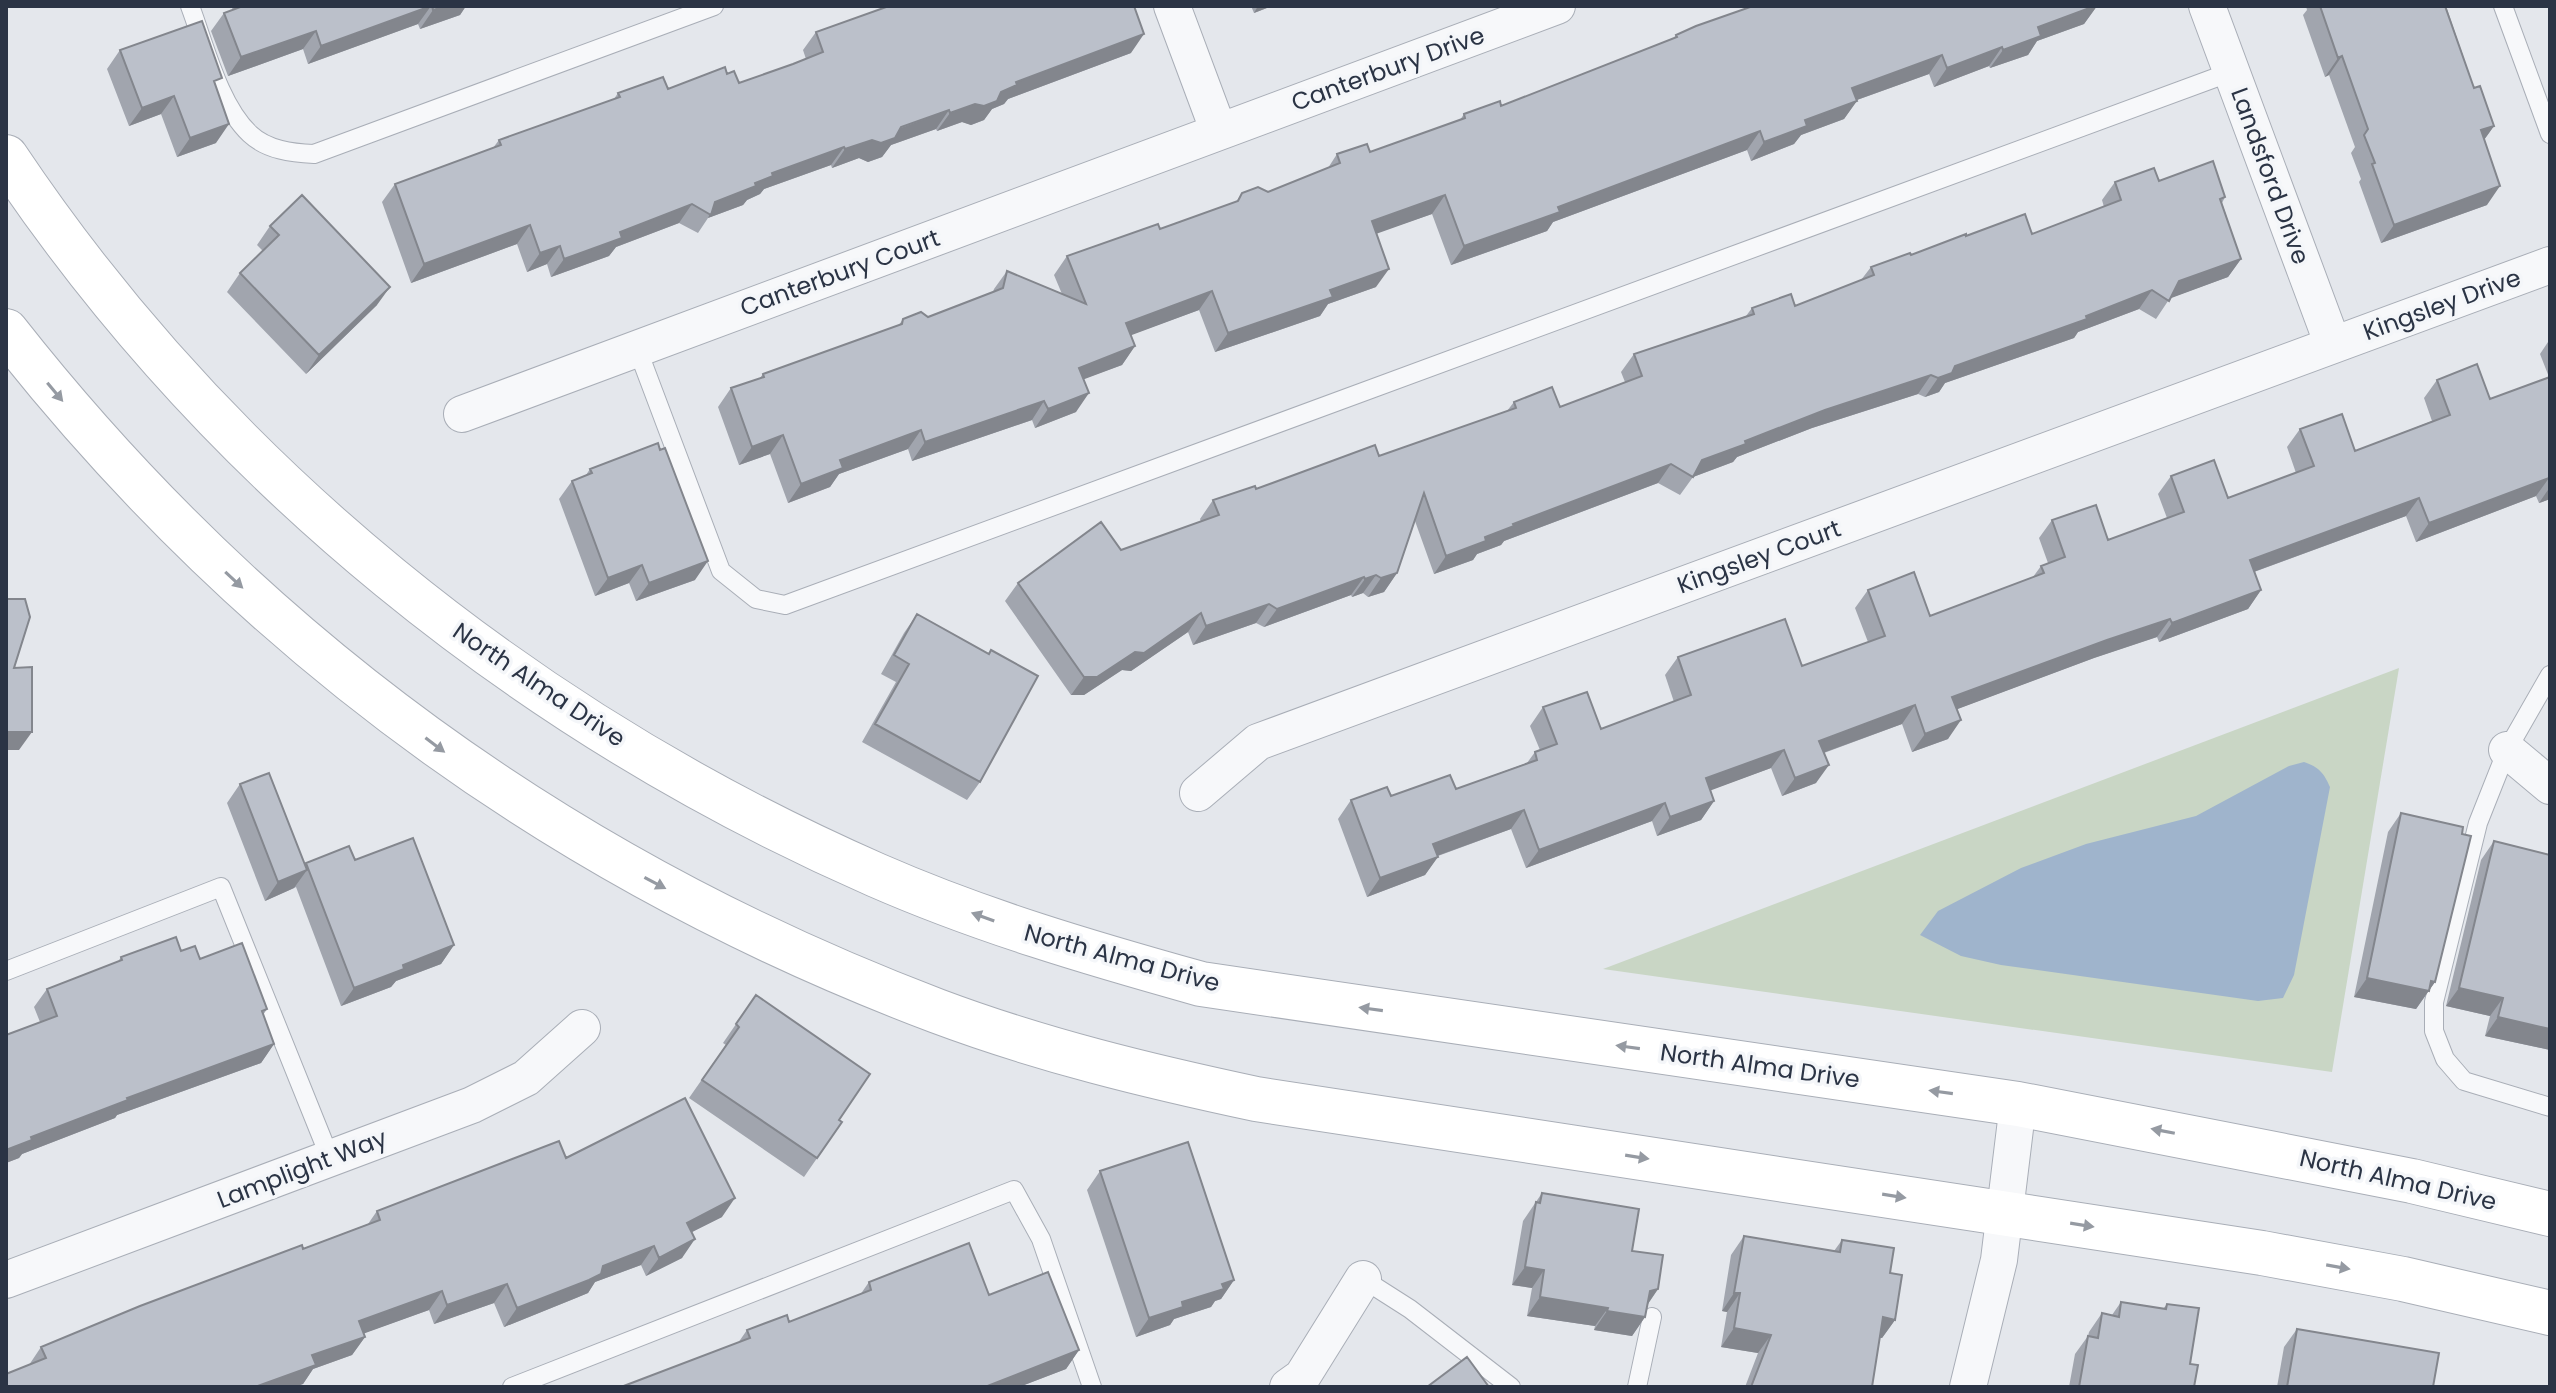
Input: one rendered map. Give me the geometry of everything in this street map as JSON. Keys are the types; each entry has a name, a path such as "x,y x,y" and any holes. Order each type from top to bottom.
{"main road":[{"name":"North Alma Drive","path":"6,157 89,270 157,353 230,431 307,506 393,580 494,658 576,714 674,774 774,828 877,875 983,918 1091,954 1201,984 2018,1104 2412,1181 2550,1214"},
{"path":"6,331 114,460 202,551 283,625 368,695 456,761 561,829 739,927 838,972 940,1012 1044,1047 1149,1076 1256,1099 2262,1253 2403,1279 2550,1313"}],"street":[{"path":"1172,6 1219,132"},
{"name":"Canterbury Drive","path":"1219,132 1557,6"},
{"name":"Landsford Drive","path":"2207,6 2333,345"},
{"name":"Canterbury Court","path":"462,414 1219,132"},
{"name":"Kingsley Drive","path":"2333,345 2550,265"},
{"name":"Kingsley Court","path":"1198,793 1258,742 2333,345"},
{"path":"2507,750 2550,786"},
{"name":"Lamplight Way","path":"6,1280 472,1105 526,1078 582,1028"},
{"path":"1968,1387 1999,1260 2018,1104"},
{"path":"1288,1387 1302,1377 1363,1279"}],"lane":[{"path":"190,6 228,106 251,136 286,153 314,154 714,6"},
{"path":"2503,6 2550,134"},
{"path":"637,348 721,571 756,599 785,605 2231,72"},
{"path":"2550,675 2507,750 2478,823 2434,1002 2434,1031 2445,1059 2464,1081 2550,1107"},
{"path":"6,971 221,887 330,1158"},
{"path":"512,1387 1014,1190 1041,1239 1092,1387"},
{"path":"1363,1279 1410,1309 1511,1387"},
{"path":"1637,1387 1652,1317"}],"green space":[{"path":"2399,668 2332,1072 1603,969"}],"water":[{"path":"2304,762 2320,771 2330,787 2294,975 2283,998 2258,1001 2001,965 1961,956 1920,935 1938,911 2021,868 2086,844 2196,816 2289,766"}],"building":[{"path":"243,6 431,6 321,46 316,31 241,57 224,13"},
{"path":"889,6 1134,6 1144,34 1016,82 1017,85 1001,92 997,101 984,106 975,104 950,113 949,110 901,127 895,138 881,143 872,140 844,147 772,173 773,176 755,183 756,186 715,202 711,215 692,204 620,232 622,238 564,259 560,246 540,253 530,225 424,264 395,184 501,145 499,140 620,97 618,93 663,77 668,89 725,67 727,74 734,71 739,83 793,64 823,52 816,32"},
{"path":"1753,6 2095,6 2038,27 2041,36 2003,50 2002,47 1947,68 1942,55 1852,88 1857,101 1805,120 1807,126 1764,142 1760,131 1558,207 1560,212 1464,246 1445,195 1372,221 1389,269 1330,290 1333,297 1228,333 1212,291 1126,323 1135,346 1079,368 1089,393 1048,409 1044,401 925,442 921,430 840,460 843,468 801,484 783,435 752,447 731,388 902,324 903,319 921,312 928,317 1003,288 1007,271 1086,304 1067,256 1158,224 1160,229 1238,201 1242,193 1258,187 1268,192 1340,163 1337,154 1367,144 1370,152 1465,118 1464,114 1500,101 1501,106 1677,37 1696,26"},
{"path":"2320,6 2445,6 2474,88 2480,86 2494,126 2481,130 2500,186 2394,225 2364,135 2368,129"},
{"path":"202,21 222,78 214,81 229,124 190,138 174,96 142,108 120,50"},
{"path":"2213,161 2225,197 2220,199 2241,259 2179,281 2169,301 2152,290 2086,316 2087,319 1955,366 1952,373 1938,378 1931,375 1825,410 1745,441 1746,444 1702,460 1693,477 1671,464 1513,524 1485,537 1486,541 1446,556 1424,493 1397,573 1381,578 1376,575 1364,577 1277,609 1269,604 1206,626 1201,613 1144,653 1135,652 1097,677 1084,677 1018,583 1101,522 1121,550 1219,515 1213,500 1255,486 1256,489 1375,445 1379,456 1516,408 1514,402 1552,387 1560,407 1642,376 1634,354 1754,314 1752,308 1791,294 1795,306 1874,275 1871,267 2025,214 2032,234 2121,200 2115,182 2154,168 2159,181"},
{"path":"302,195 390,287 319,355 240,273 279,235 270,226"},
{"path":"2477,364 2490,399 2550,377 2550,480 2429,523 2419,498 2250,560 2261,590 2172,623 2170,619 2107,640 1952,697 1961,720 1925,734 1915,705 1819,741 1829,765 1795,778 1784,750 1706,778 1714,801 1670,817 1665,803 1539,850 1524,810 1433,844 1438,857 1380,878 1351,800 1387,787 1391,796 1450,775 1456,789 1537,760 1535,752 1557,744 1543,707 1587,692 1601,729 1691,695 1678,657 1785,619 1802,666 1885,636 1868,590 1914,572 1930,616 2044,573 2041,566 2065,557 2052,520 2096,505 2108,540 2184,512 2171,476 2214,460 2228,498 2314,466 2300,429 2342,414 2355,451 2450,415 2437,380"},
{"path":"658,443 660,450 665,448 708,561 649,583 642,565 608,578 572,481 592,473 590,469"},
{"path":"6,599 25,599 30,617 14,668 32,667 32,732 6,732"},
{"path":"917,614 989,654 991,650 1038,676 980,782 875,724 909,664 894,655"},
{"path":"269,773 307,870 278,882 240,784"},
{"path":"2401,813 2463,827 2462,834 2471,836 2435,982 2431,981 2429,991 2367,978"},
{"path":"413,838 454,945 354,988 306,863 349,846 355,860"},
{"path":"2494,841 2550,855 2550,1029 2498,1017 2503,998 2459,988"},
{"path":"176,937 181,951 195,946 200,959 242,943 267,1009 262,1011 274,1044 127,1098 6,1150 6,1035 57,1016 47,989"},
{"path":"756,995 870,1074 817,1158 702,1080 739,1027 736,1024"},
{"path":"685,1098 735,1198 687,1223 695,1239 659,1258 654,1246 603,1266 601,1274 589,1280 517,1308 507,1284 447,1305 442,1291 359,1321 365,1337 312,1355 316,1365 255,1387 6,1387 6,1374 46,1358 41,1347 302,1245 303,1249 380,1220 377,1211 559,1141 566,1158"},
{"path":"1188,1142 1234,1280 1222,1284 1224,1289 1182,1302 1183,1307 1149,1318 1100,1171"},
{"path":"1542,1193 1639,1209 1632,1251 1663,1255 1658,1289 1650,1291 1645,1317 1540,1297 1544,1270 1525,1267 1536,1202 1540,1203"},
{"path":"1744,1236 1840,1252 1842,1240 1894,1248 1890,1273 1902,1275 1895,1320 1883,1317 1872,1387 1751,1387 1771,1335 1734,1328 1740,1293 1734,1293"},
{"path":"969,1243 989,1295 1048,1272 1079,1350 985,1387 621,1387 750,1338 747,1330 787,1315 789,1322 871,1290 869,1282"},
{"path":"2121,1302 2166,1309 2167,1304 2199,1308 2190,1364 2198,1365 2194,1387 2079,1387 2088,1336 2098,1338 2102,1313 2119,1317"},
{"path":"2297,1329 2439,1353 2433,1387 2287,1387"},
{"path":"1467,1357 1489,1387 1427,1387"}]}
